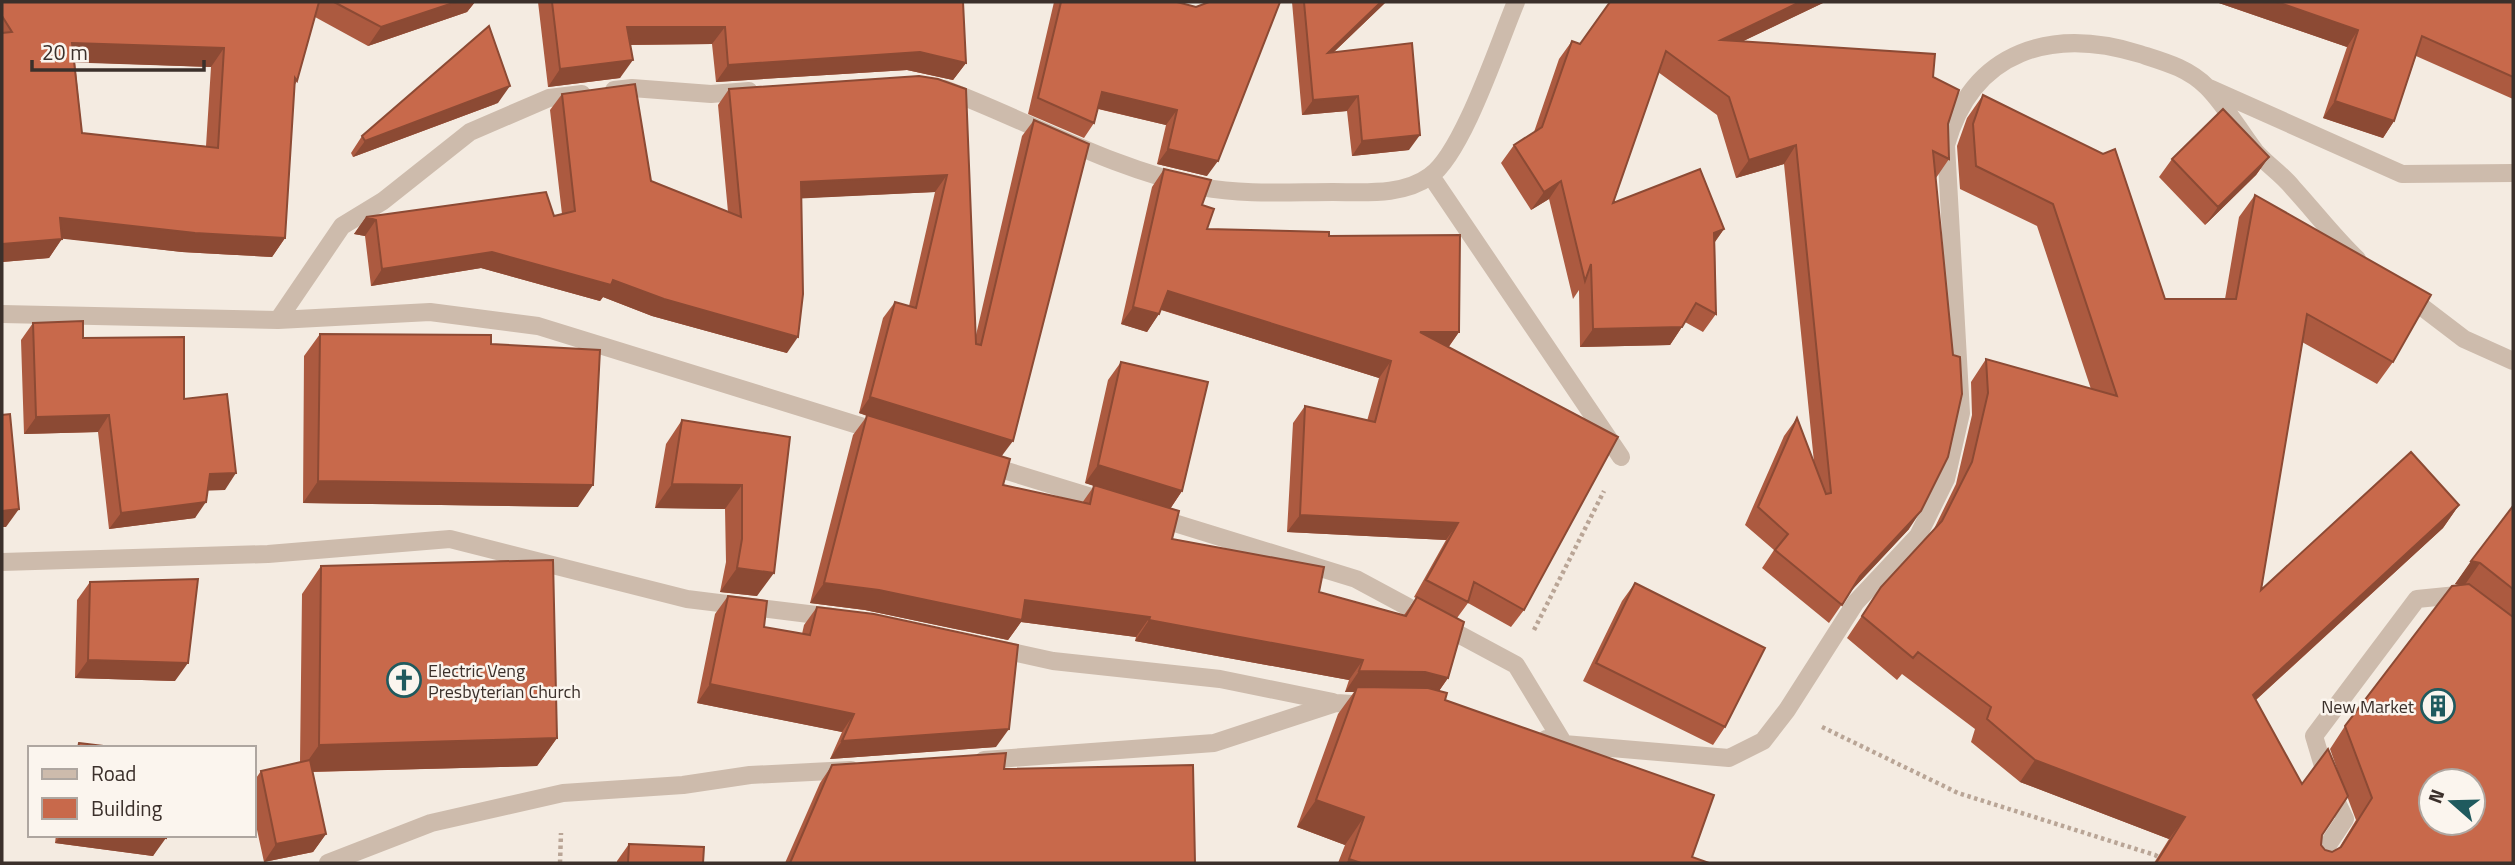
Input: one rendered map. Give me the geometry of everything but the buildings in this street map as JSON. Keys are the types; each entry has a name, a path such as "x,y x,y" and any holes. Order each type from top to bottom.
{"street":[{"path":"929,84 1121,164 1201,187 1247,192 1381,192 1405,188 1431,176 1456,143 1516,2"},
{"path":"1525,734 1563,744 1729,758 1763,741 1787,710 1856,602 1918,536 1947,479 1956,447 1961,413 1946,145 1953,119 1969,93 1997,66 2033,48 2064,41 2101,43 2182,68 2207,87 2402,174 2513,173"},
{"path":"2207,87 2257,153 2292,187 2328,232 2373,271"},
{"path":"278,320 342,226 383,201 470,132 549,98 632,88 711,94 762,90"},
{"path":"1431,176 1622,457"},
{"path":"2394,287 2463,339 2513,360"},
{"path":"2,314 278,320 430,312 538,326 894,436"},
{"path":"960,457 1356,579 1516,665 1563,744"},
{"path":"2,562 268,554 450,539 687,599 849,619"},
{"path":"2316,863 2345,819 2329,786 2314,736 2417,600 2457,595 2477,610"},
{"path":"972,644 1053,661 1220,679 1336,703 1388,705"},
{"path":"971,762 1214,743 1336,703"},
{"path":"328,863 431,823 563,793 683,785 750,775 867,769"}],"path":[{"path":"1516,665 1622,457"},
{"path":"1787,710 1958,793 2155,855 2168,863"}],"place":[{"name":"Electric Veng Presbyterian Church","path":"404,680"},
{"name":"New Market","path":"2438,706"}]}
